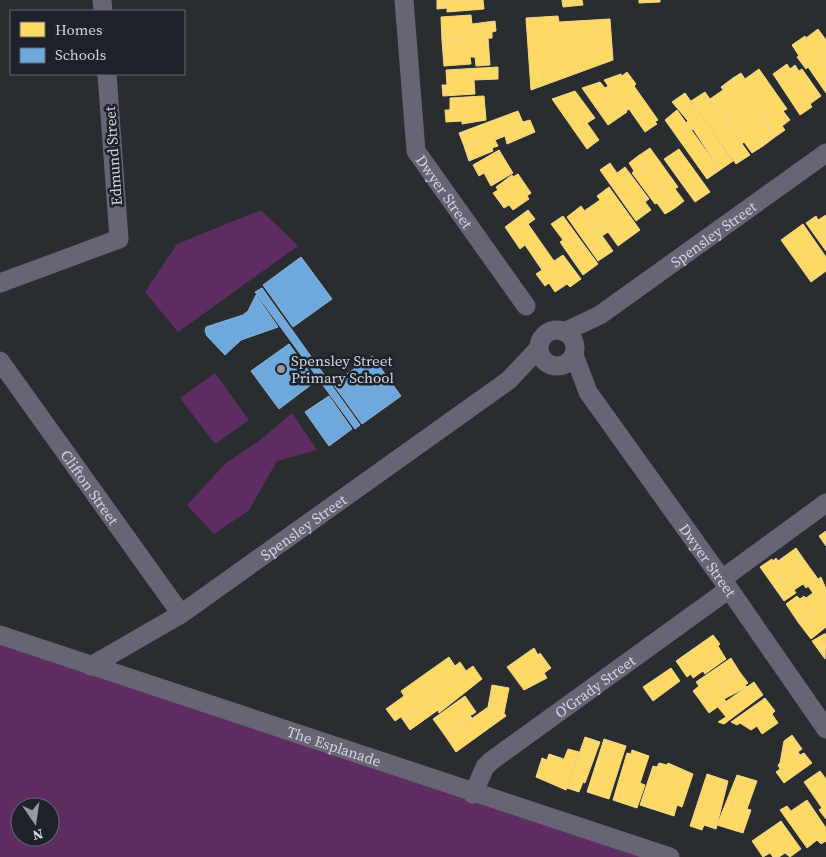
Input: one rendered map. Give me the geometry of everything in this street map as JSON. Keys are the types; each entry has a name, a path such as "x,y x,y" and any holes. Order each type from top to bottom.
{"street":[{"name":"Dwyer Street","path":"404,0 416,151 526,306"},
{"name":"Edmund Street","path":"0,283 118,239 107,75"},
{"name":"Spensley Street","path":"571,344 600,315 826,153"},
{"path":"559,330 571,344 565,364 547,360 542,337 547,333 559,330"},
{"name":"Dwyer Street","path":"571,344 588,392 826,730"},
{"name":"Dwyer Street","path":"547,360 588,392"},
{"name":"Spensley Street","path":"91,666 181,614 509,380 547,360"},
{"name":"Clifton Street","path":"0,361 181,614"},
{"name":"O'Grady Street","path":"473,794 485,767 492,761 725,584 826,504"},
{"name":"The Esplanade","path":"0,635 473,794 670,857"}],"shaded area":[{"path":"261,210 298,246 178,332 145,292 177,244"},
{"path":"215,373 249,420 215,444 180,398"},
{"path":"292,413 317,450 277,461 249,510 214,534 187,505 226,463 259,441"},
{"path":"0,643 641,857 0,857"}],"building: Homes":[{"path":"437,0 483,0 484,9 447,12 447,8 437,9"},
{"path":"562,0 582,0 583,5 563,7"},
{"path":"639,0 660,0 660,2 639,3"},
{"path":"471,15 472,24 495,21 496,31 492,32 492,38 442,41 441,17"},
{"path":"558,16 559,22 610,19 613,60 531,90 526,18"},
{"path":"818,29 826,40 826,66 806,38"},
{"path":"805,36 826,66 826,93 808,67 806,69 797,57 799,56 792,45"},
{"path":"488,38 490,65 476,66 475,57 470,57 471,64 444,66 442,41"},
{"path":"787,64 790,69 795,65 799,71 802,69 821,96 810,104 812,107 800,115 773,74"},
{"path":"498,67 498,79 474,80 475,94 443,96 442,85 447,85 446,70"},
{"path":"759,69 787,109 783,111 790,120 782,126 785,130 775,137 733,78 741,73 745,79"},
{"path":"627,72 636,84 634,86 658,120 655,122 657,124 645,132 629,109 626,111 604,80 621,74 622,76"},
{"path":"733,78 775,137 763,146 721,87"},
{"path":"600,82 605,88 608,86 627,112 608,125 582,88"},
{"path":"723,90 763,146 752,153 744,142 742,144 710,99"},
{"path":"575,91 595,118 587,123 599,140 587,149 552,99"},
{"path":"705,92 750,155 736,164 691,101"},
{"path":"685,93 733,161 720,170 693,129 686,123 688,121 672,102"},
{"path":"484,96 486,120 462,124 462,121 446,122 445,110 450,110 450,98"},
{"path":"677,110 720,170 707,179 665,120"},
{"path":"518,111 524,125 464,146 459,133"},
{"path":"530,120 535,132 507,144 505,136 495,140 498,146 492,148 493,151 469,161 464,146 524,125 523,122"},
{"path":"650,148 678,187 675,189 684,201 675,208 638,156"},
{"path":"679,149 710,192 695,202 664,159"},
{"path":"499,150 513,173 491,186 484,173 479,176 473,165"},
{"path":"638,156 675,208 665,214 657,203 655,204 632,173 634,171 629,163"},
{"path":"610,163 617,173 625,167 649,199 645,202 651,210 636,221 600,170"},
{"path":"518,174 531,193 527,196 529,199 513,210 509,205 504,208 493,193 498,190 496,187 512,175 513,177"},
{"path":"609,187 640,230 618,246 608,232 602,236 584,211 600,200 597,196"},
{"path":"581,206 613,251 598,261 567,217"},
{"path":"528,210 535,219 528,224 554,261 563,255 581,279 570,287 567,284 555,292 549,283 545,286 536,274 542,270 525,245 520,249 505,227"},
{"path":"826,215 826,251 806,223 816,216 818,220"},
{"path":"563,216 598,264 583,275 560,242 563,240 551,224"},
{"path":"803,224 826,257 826,271 811,282 781,240"},
{"path":"826,531 826,546 819,536"},
{"path":"796,548 805,561 772,584 760,567 772,559 773,561 776,558 778,561"},
{"path":"805,561 818,579 806,588 803,584 794,590 796,593 784,601 772,584"},
{"path":"821,577 826,589 826,602 798,622 786,604 797,596 800,599 804,596 806,598 813,593 808,586"},
{"path":"826,602 826,627 811,639 798,622"},
{"path":"826,634 825,659 812,641"},
{"path":"713,635 720,644 718,646 726,659 705,674 703,671 693,678 691,674 687,677 676,661"},
{"path":"534,648 551,668 544,673 547,678 524,690 507,667"},
{"path":"449,657 455,666 460,662 466,671 395,721 386,709 404,696 401,691"},
{"path":"731,658 739,671 699,699 693,691 699,686 696,682"},
{"path":"473,666 482,679 439,713 438,710 410,730 401,717"},
{"path":"671,668 680,681 653,701 643,687"},
{"path":"739,671 748,683 745,685 747,687 724,699 726,701 709,713 699,699"},
{"path":"754,682 763,695 724,724 718,722 726,717 718,707"},
{"path":"492,685 509,688 504,713 506,716 456,752 446,737 488,707"},
{"path":"465,696 476,712 470,716 472,718 446,737 433,719"},
{"path":"765,698 775,711 772,714 778,723 762,734 757,726 751,730 740,723 737,725 731,722"},
{"path":"792,735 802,749 798,752 800,755 804,753 812,763 784,783 776,772 780,769 778,765 784,741"},
{"path":"585,737 600,742 585,783 583,782 579,792 567,788"},
{"path":"604,739 626,746 609,799 587,792"},
{"path":"568,749 579,752 566,790 536,777 542,758 547,760 549,754 564,759"},
{"path":"632,750 649,756 640,783 645,785 637,808 613,800 627,753 631,754"},
{"path":"659,763 667,765 668,763 693,774 682,807 677,805 674,816 640,805 653,766 657,767"},
{"path":"820,771 826,779 826,819 819,810 822,808 804,782"},
{"path":"707,774 728,781 716,829 704,825 702,830 690,826"},
{"path":"737,775 757,781 747,809 751,810 743,833 717,825"},
{"path":"807,800 826,828 826,841 821,844 817,840 807,848 780,810 787,806 791,811"},
{"path":"781,821 801,849 790,857 785,853 779,857 773,857 770,853 763,857 752,841"}],"building: Schools":[{"path":"301,257 332,299 293,327 263,285"},
{"path":"262,288 360,425 355,429 255,292"},
{"path":"256,295 278,327 241,340 225,355 207,336 206,327 243,315 248,311"},
{"path":"289,344 316,381 279,409 251,371"},
{"path":"372,356 401,396 362,424 333,384"},
{"path":"329,396 352,429 329,446 305,412"}],"place":[{"name":"Spensley Street Primary School","path":"281,369"}]}
